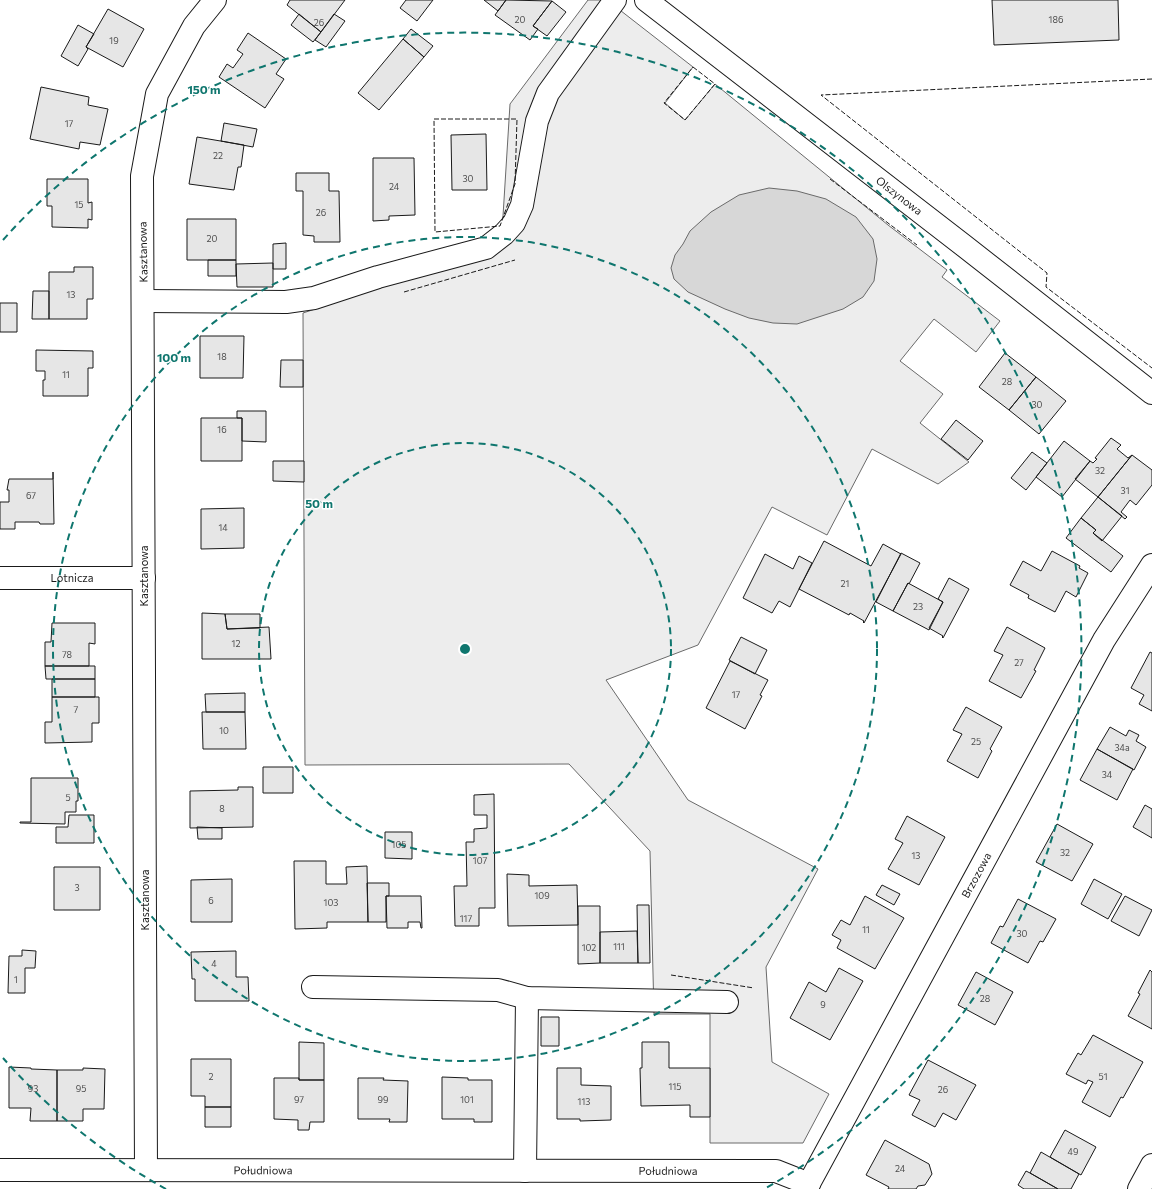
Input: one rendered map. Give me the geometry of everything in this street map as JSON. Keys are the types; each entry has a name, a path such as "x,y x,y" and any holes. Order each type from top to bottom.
{"street":[{"name":"Kasztanowa","path":"146,1170 144,301 142,176 157,94 194,26 215,0"},
{"path":"144,301 286,302 314,298 378,277 486,248 494,243 514,223 522,205 537,122 548,93 615,0"},
{"name":"Olszynowa","path":"646,0 1152,393"},
{"name":"Brzozowa","path":"808,1187 1104,640 1152,565"},
{"name":"Lotnicza","path":"0,578 144,578"},
{"path":"313,987 498,990 527,998 727,1002"},
{"path":"525,1171 527,998"},
{"path":"1139,1189 1152,1165"},
{"name":"Południowa","path":"0,1170 776,1171 808,1187"}],"shaded area":[{"path":"588,0 607,0 693,67 665,103 685,120 715,84 888,225 947,270 942,277 1000,321 976,352 934,319 900,361 943,394 920,423 969,462 938,484 872,449 827,535 772,507 698,645 606,680 688,800 818,869 766,967 772,1062 829,1094 803,1143 710,1143 710,1014 654,1014 650,851 569,764 305,765 303,313 501,248 510,104"},
{"path":"769,188 797,191 826,199 856,217 873,239 877,259 874,281 863,297 843,309 797,324 773,323 749,318 725,309 688,292 674,279 671,268 675,255 690,231 711,212 739,195"}],"building":[{"path":"290,0 345,0 321,32 287,5"},
{"path":"406,0 433,0 417,21 400,8"},
{"path":"484,0 506,0 498,11"},
{"path":"506,0 552,1 533,26 538,29 530,40 495,15"},
{"path":"992,0 1118,0 1119,40 994,45"},
{"path":"552,1 566,12 547,36 533,26"},
{"path":"108,9 144,29 123,67 86,47"},
{"path":"299,14 321,32 313,42 291,25"},
{"path":"334,14 345,21 326,47 315,40"},
{"path":"78,25 94,34 86,47 88,49 78,66 61,56"},
{"path":"411,29 433,46 424,57 403,39"},
{"path":"248,33 286,59 276,74 284,79 265,108 219,77 227,64 233,68 243,54 237,50"},
{"path":"403,39 424,57 379,110 358,93"},
{"path":"41,87 89,97 88,105 108,109 100,145 80,142 79,149 30,139"},
{"path":"224,123 257,129 253,147 221,141"},
{"path":"486,134 487,190 452,190 451,135"},
{"path":"197,137 244,145 241,167 238,167 234,190 189,184"},
{"path":"373,158 414,158 415,215 389,216 389,220 373,221"},
{"path":"296,173 329,173 329,191 339,191 340,242 314,242 314,236 303,235 303,191 296,191"},
{"path":"47,179 88,179 88,203 92,202 92,220 88,219 88,228 52,227 52,206 47,206"},
{"path":"187,219 236,219 236,260 187,260"},
{"path":"286,243 286,269 273,269 273,244"},
{"path":"208,260 236,260 236,276 208,276"},
{"path":"273,263 273,287 237,287 236,264"},
{"path":"74,267 93,267 93,299 87,299 87,319 49,319 49,272 74,272"},
{"path":"33,291 49,291 49,319 32,319"},
{"path":"0,303 17,303 17,332 0,332"},
{"path":"200,336 244,336 243,378 200,378"},
{"path":"36,350 93,351 93,368 88,368 88,396 43,396 43,380 45,380 45,371 36,371"},
{"path":"1005,353 1036,377 1009,410 979,387"},
{"path":"281,360 303,360 303,387 280,387"},
{"path":"1036,377 1066,401 1039,434 1009,410"},
{"path":"237,411 266,411 266,442 242,441 242,418 237,418"},
{"path":"201,418 242,418 242,461 201,461"},
{"path":"956,420 983,441 968,460 941,439"},
{"path":"1111,438 1121,445 1117,449 1128,458 1132,455 1098,497 1075,479 1090,461 1093,463 1097,459 1095,458"},
{"path":"1064,441 1090,461 1062,497 1036,477"},
{"path":"1032,452 1047,463 1026,490 1011,478"},
{"path":"1132,455 1152,470 1152,485 1136,505 1130,500 1121,512 1127,517 1125,519 1098,497"},
{"path":"273,461 304,461 304,482 273,481"},
{"path":"53,472 54,524 40,524 39,522 15,522 15,529 0,529 0,502 9,502 9,490 7,490 9,479 53,479"},
{"path":"1098,497 1122,516 1102,541 1093,533 1096,530 1081,518"},
{"path":"244,508 244,548 201,549 201,509"},
{"path":"1081,518 1096,530 1093,533 1123,556 1111,572 1066,538"},
{"path":"824,541 871,566 883,544 901,554 864,623 864,621 850,613 849,615 799,589"},
{"path":"1052,551 1080,566 1079,568 1088,573 1076,597 1066,591 1055,612 1028,598 1029,595 1010,585 1023,561 1041,571"},
{"path":"901,553 920,563 893,611 876,602"},
{"path":"765,554 793,569 799,556 812,563 790,607 779,601 772,613 743,598"},
{"path":"949,578 969,589 943,638 943,636 929,628 943,602 938,599"},
{"path":"908,583 943,602 929,630 893,611"},
{"path":"202,613 225,614 227,629 269,627 271,659 202,659"},
{"path":"225,614 260,614 260,628 227,629"},
{"path":"52,623 95,623 95,644 89,643 89,666 45,666 45,642 51,642"},
{"path":"1007,627 1045,648 1034,670 1036,671 1021,698 989,681 1003,655 994,651"},
{"path":"741,637 767,650 755,674 729,660"},
{"path":"1150,652 1152,653 1152,711 1139,704 1144,695 1131,688"},
{"path":"730,661 768,680 760,695 762,696 745,729 706,708"},
{"path":"45,666 95,666 95,679 46,679"},
{"path":"52,679 95,679 95,697 52,697"},
{"path":"245,693 245,712 206,712 205,694"},
{"path":"52,697 99,697 99,723 92,723 92,742 45,743 45,722 52,722"},
{"path":"966,707 1002,727 990,749 992,751 978,778 947,761 962,734 953,730"},
{"path":"202,712 245,712 246,749 203,749"},
{"path":"1110,727 1126,736 1129,730 1139,735 1136,741 1146,747 1134,770 1097,749"},
{"path":"1097,749 1133,769 1117,800 1080,780"},
{"path":"263,767 293,767 293,793 263,793"},
{"path":"31,778 78,778 78,801 76,801 76,812 65,812 65,824 20,823 31,822"},
{"path":"238,787 253,787 253,827 190,828 190,791 238,790"},
{"path":"494,794 495,908 479,908 479,926 455,926 454,886 467,886 466,842 474,842 474,829 487,828 487,815 474,815 474,795"},
{"path":"1145,805 1152,809 1152,838 1133,827"},
{"path":"69,815 94,815 94,843 56,843 56,827 68,827"},
{"path":"907,816 945,837 919,885 888,869 903,843 895,839"},
{"path":"1057,824 1093,844 1072,881 1036,862"},
{"path":"197,827 222,828 222,839 198,839"},
{"path":"385,832 412,832 412,859 385,858"},
{"path":"294,861 326,861 326,884 347,884 346,867 367,866 368,922 327,922 327,928 295,929"},
{"path":"54,867 100,867 100,910 54,910"},
{"path":"507,874 529,875 529,886 577,885 578,925 508,926"},
{"path":"232,879 232,922 191,922 191,880"},
{"path":"1094,879 1122,894 1108,919 1081,904"},
{"path":"367,883 389,883 389,896 386,896 386,922 368,922"},
{"path":"882,885 900,894 894,905 876,895"},
{"path":"386,896 421,896 422,928 420,922 408,922 408,928 387,928"},
{"path":"865,896 904,918 875,969 837,948 841,940 832,935 841,920 850,925"},
{"path":"1125,896 1152,910 1139,936 1111,921"},
{"path":"1018,899 1056,919 1043,942 1040,941 1028,963 991,943 1000,926 1003,927"},
{"path":"637,905 649,905 650,963 638,963"},
{"path":"578,906 600,906 600,963 578,964"},
{"path":"637,931 638,963 600,963 600,932"},
{"path":"22,950 36,951 35,968 25,968 25,993 8,993 9,956 22,956"},
{"path":"236,951 236,977 248,977 249,1001 195,1001 195,979 192,979 191,952"},
{"path":"839,968 863,981 830,1040 790,1018 809,982 826,992"},
{"path":"1150,970 1152,972 1152,1029 1128,1016 1140,994 1138,993"},
{"path":"976,972 1013,992 995,1025 958,1005"},
{"path":"541,1017 559,1017 559,1046 541,1046"},
{"path":"1093,1035 1143,1062 1123,1098 1121,1097 1110,1117 1082,1102 1093,1082 1088,1080 1086,1084 1066,1074 1078,1053 1081,1055"},
{"path":"299,1042 324,1043 324,1080 299,1080"},
{"path":"642,1042 669,1042 669,1068 710,1068 710,1117 690,1117 690,1105 641,1106 640,1068 642,1068"},
{"path":"191,1059 231,1059 231,1107 205,1107 205,1096 191,1096"},
{"path":"928,1060 976,1085 956,1120 943,1113 935,1127 912,1115 920,1100 909,1095"},
{"path":"9,1067 57,1070 57,1121 30,1121 31,1108 9,1108"},
{"path":"83,1068 105,1069 104,1109 83,1109 83,1121 57,1121 57,1070 83,1070"},
{"path":"557,1068 581,1068 581,1085 611,1086 611,1120 580,1121 580,1119 557,1119"},
{"path":"442,1077 468,1078 468,1080 492,1080 492,1122 474,1122 474,1119 442,1119"},
{"path":"274,1078 324,1080 324,1122 310,1122 309,1130 298,1130 298,1120 274,1119"},
{"path":"358,1078 384,1078 383,1080 408,1081 407,1122 389,1122 390,1119 358,1119"},
{"path":"205,1107 231,1107 231,1127 205,1127"},
{"path":"1065,1130 1096,1147 1081,1175 1050,1157"},
{"path":"885,1140 929,1164 932,1174 925,1185 918,1186 916,1189 888,1189 889,1187 866,1175"},
{"path":"1041,1152 1079,1174 1071,1189 1058,1189 1030,1173"},
{"path":"1026,1171 1058,1189 1024,1189 1018,1185"}],"fence":[{"path":"693,67 715,84 685,120 664,103 693,67"},
{"path":"1152,79 821,95 1047,273 1046,287 1152,368"},
{"path":"434,119 517,119 515,184 500,226 435,232 434,119"},
{"path":"830,179 917,245"},
{"path":"404,292 515,260"},
{"path":"671,975 754,988"}]}
